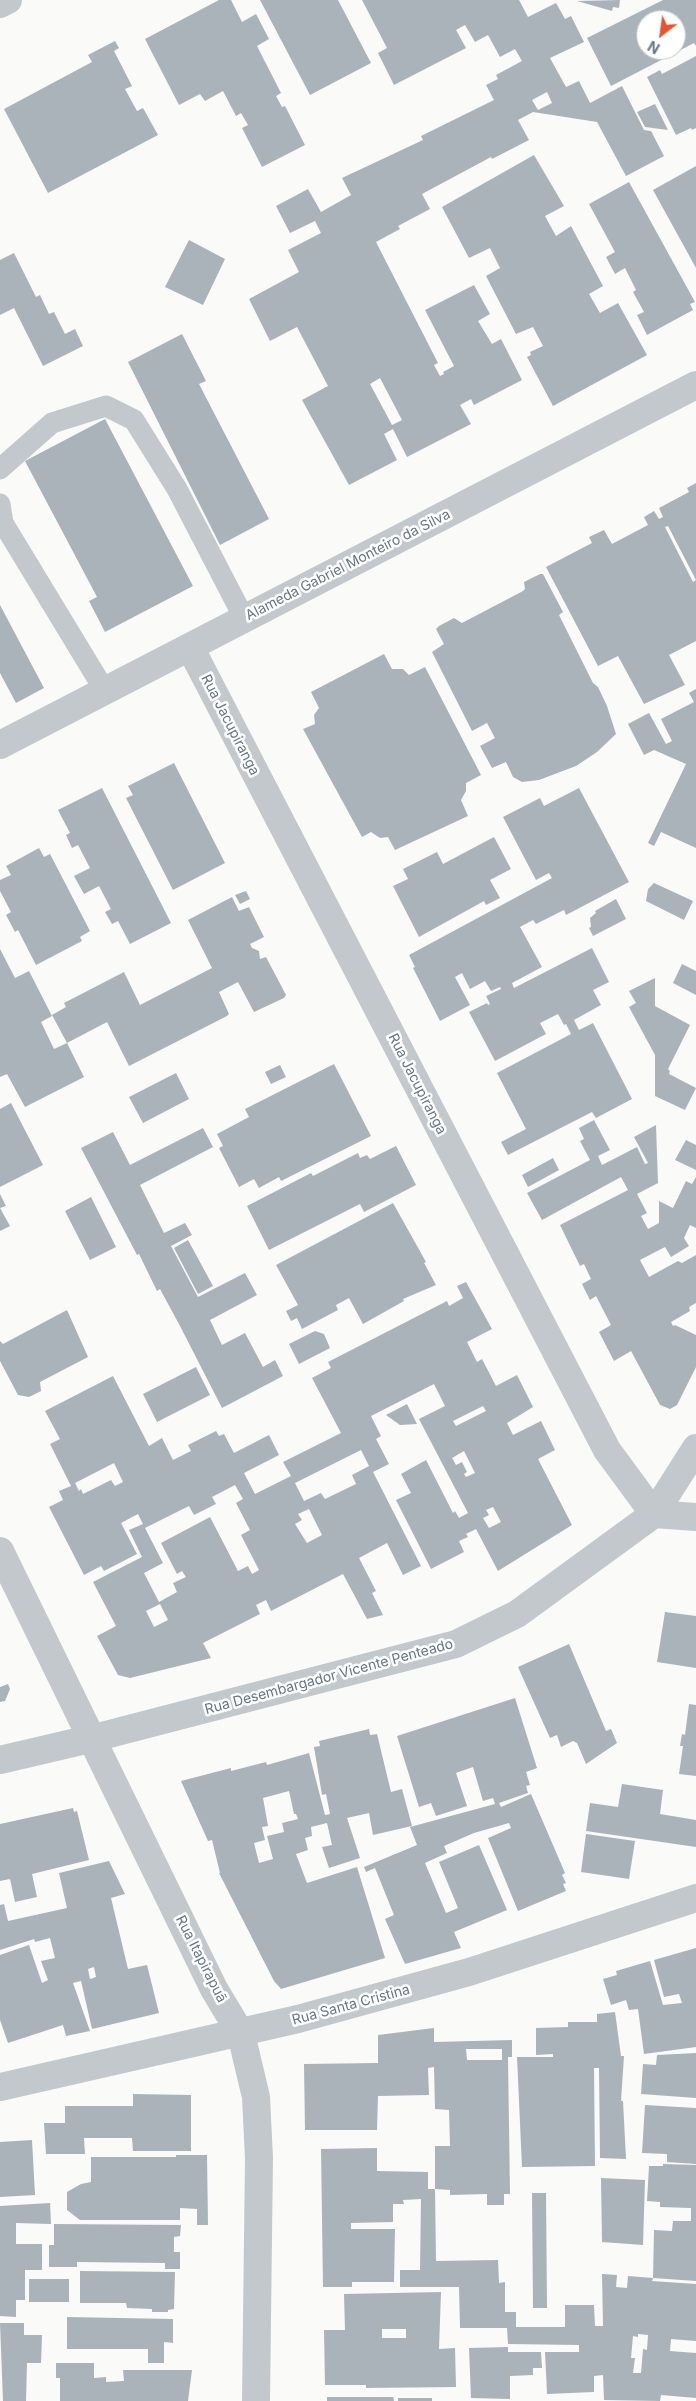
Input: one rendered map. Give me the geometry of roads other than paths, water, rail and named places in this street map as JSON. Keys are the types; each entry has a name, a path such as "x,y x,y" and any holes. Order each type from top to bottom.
{"street":[{"path":"0,4 8,0"},
{"name":"Alameda Gabriel Monteiro da Silva","path":"0,746 696,385"},
{"name":"Rua Jacupiranga","path":"190,647 607,1450 654,1514"},
{"path":"696,1448 654,1514 696,1517"},
{"name":"Rua Desembargador Vicente Penteado","path":"0,1760 94,1738 456,1644 517,1614 654,1514"},
{"name":"Rua Itapirapuã","path":"0,1551 94,1738 214,1989 241,2034 256,2097 259,2158 256,2401"},
{"name":"Rua Santa Cristina","path":"0,2087 241,2034 469,1972 696,1898"}],"lane":[{"path":"0,469 52,424 106,406 134,420 177,488 244,618"},
{"path":"0,504 2,523 105,691"}]}
